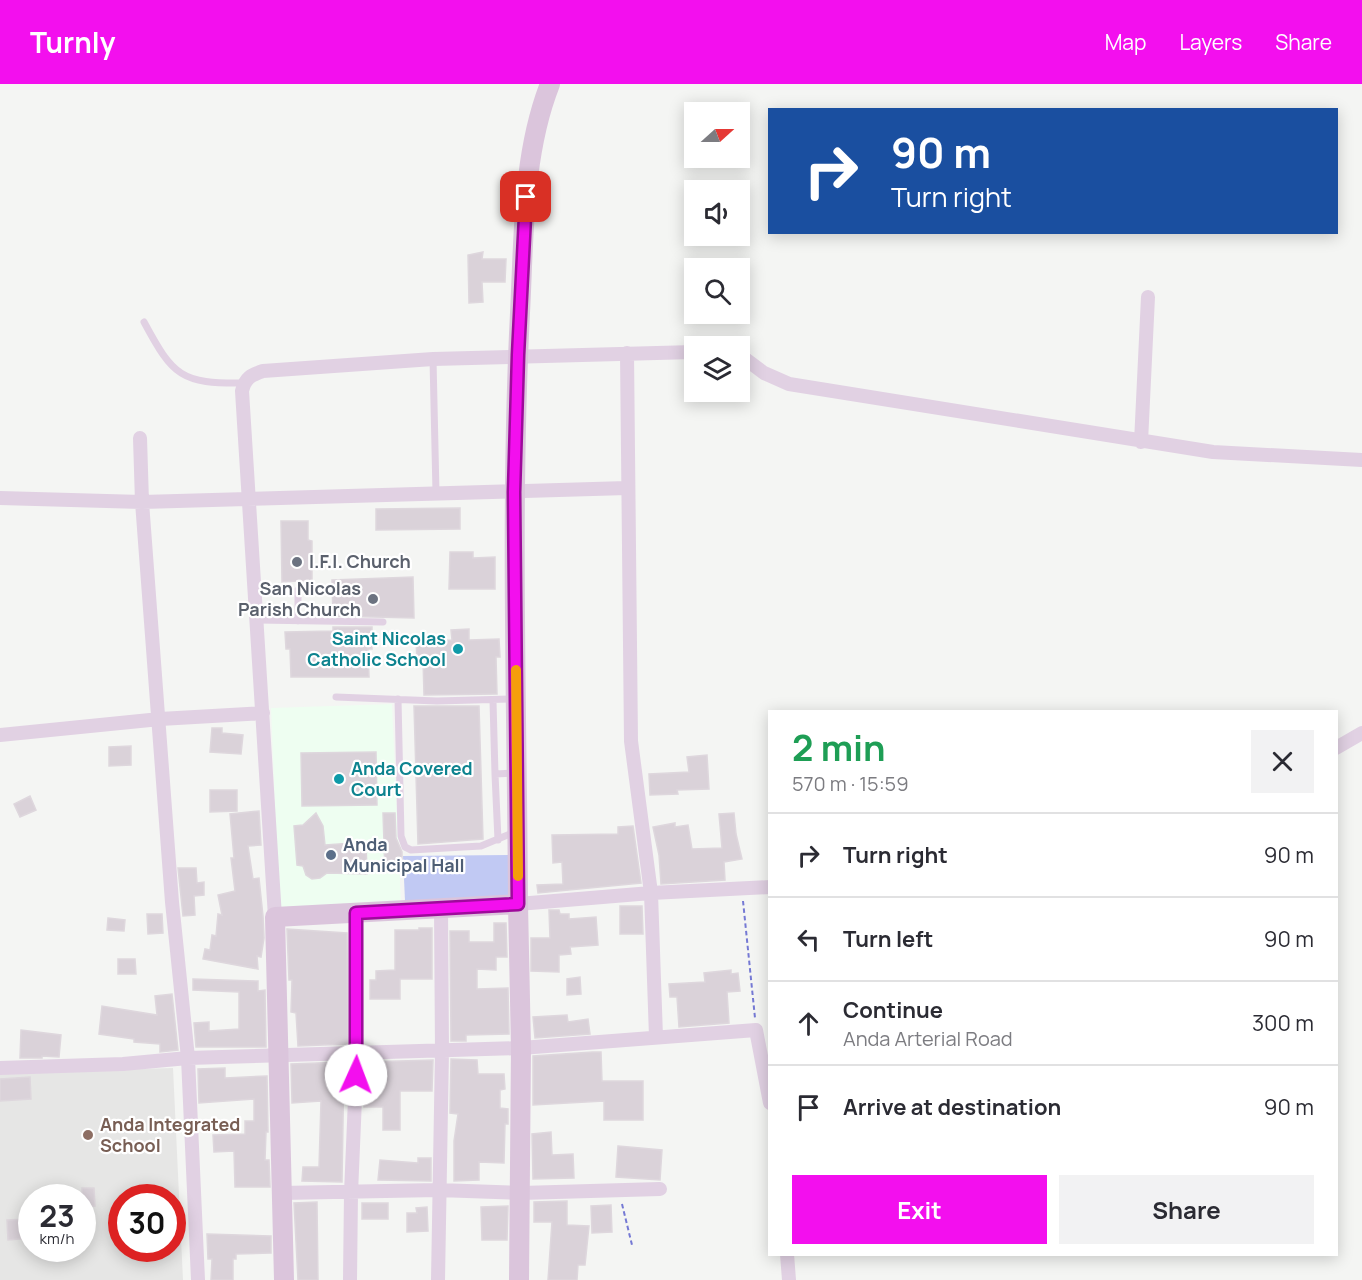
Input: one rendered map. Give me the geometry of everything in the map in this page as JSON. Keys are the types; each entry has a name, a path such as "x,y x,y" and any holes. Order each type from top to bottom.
{"main road":[{"path":"519,1280 521,1048 514,492 526,197 535,140 550,84"},
{"path":"284,1280 275,917 518,904"}],"street":[{"path":"1141,442 1148,297"},
{"path":"275,917 242,391 244,382 254,374 263,371 433,359 684,352"},
{"path":"627,353 631,741 651,893 656,1037"},
{"path":"750,362 764,373 789,384 1016,419 1141,442 1213,452 1362,460"},
{"path":"140,438 142,502 172,902 188,1058 198,1280"},
{"path":"0,498 142,502 627,488"},
{"path":"0,735 160,719 263,712"},
{"path":"1338,747 1362,733"},
{"path":"518,904 651,893 768,887"},
{"path":"438,1280 442,1051 441,908"},
{"path":"350,1280 357,1052 356,913"},
{"path":"0,1068 123,1064 188,1058 521,1048 756,1030 768,1093"},
{"path":"281,1193 438,1190 521,1193 660,1189"},
{"path":"787,1256 789,1280"}],"lane":[{"path":"144,322 169,364 181,374 209,383 244,382"},
{"path":"433,359 436,493"},
{"path":"298,590 298,621"},
{"path":"257,620 383,622"},
{"path":"336,697 493,701 516,699"},
{"path":"398,699 399,806 403,845 411,850 482,846 518,831"},
{"path":"493,701 498,840"},
{"path":"495,774 517,773"}],"path":[{"path":"742,888 756,1030"},
{"path":"619,1190 632,1245"}],"shaded area":[{"path":"392,704 401,903 279,907 271,708"},
{"path":"508,855 510,898 405,901 403,856"},
{"name":"Anda Integrated School","path":"173,1068 178,1184 108,1184 108,1262 182,1262 183,1280 0,1280 0,1073"}],"building":[{"path":"483,252 482,259 506,259 505,282 482,282 483,302 469,303 468,255"},
{"path":"460,508 460,529 376,530 376,509"},
{"name":"I.F.I. Church","path":"281,521 308,521 308,540 312,541 312,580 282,582"},
{"path":"450,552 473,552 473,558 495,557 495,589 449,589"},
{"name":"San Nicolas Parish Church","path":"413,577 414,618 333,616 332,580"},
{"path":"333,627 372,627 372,649 368,649 369,677 291,677 290,649 286,649 285,632 333,631"},
{"path":"469,629 469,640 499,639 500,657 496,657 497,694 424,695 423,659 417,660 416,641 452,640 451,630"},
{"path":"414,706 479,706 483,839 418,844"},
{"path":"212,728 222,728 222,733 243,735 241,754 210,752"},
{"path":"131,746 131,765 109,766 109,747"},
{"name":"Anda Covered Court","path":"376,752 377,805 302,806 301,753"},
{"path":"707,755 709,789 677,790 678,794 650,795 649,774 689,772 687,757"},
{"path":"210,790 237,790 237,811 210,812"},
{"path":"30,796 36,810 20,817 14,804"},
{"path":"259,811 261,845 248,846 253,879 259,878 263,916 264,938 261,957 257,956 258,969 203,959 205,949 210,950 212,935 216,936 218,914 222,915 218,895 235,891 231,858 234,858 230,814"},
{"name":"Anda Municipal Hall","path":"316,813 323,826 325,845 366,842 367,874 327,873 320,878 312,879 306,875 303,866 297,865 294,826 303,825"},
{"path":"383,813 395,813 396,838 402,852 402,872 385,872"},
{"path":"734,813 742,859 724,862 725,880 661,884 659,855 653,827 675,823 675,827 688,825 692,849 722,848 719,814"},
{"path":"633,826 641,883 538,893 537,885 563,884 562,862 553,863 552,835 618,834 618,827"},
{"path":"178,868 196,868 197,883 204,882 204,895 194,896 195,915 183,916"},
{"path":"620,906 642,906 643,934 620,934"},
{"path":"549,910 559,910 560,914 569,914 569,919 596,917 598,945 570,947 571,954 559,955 559,972 531,971 531,938 550,938"},
{"path":"147,914 162,914 163,933 148,934"},
{"path":"108,918 125,920 124,931 107,930"},
{"path":"494,923 506,923 507,957 496,957 496,970 477,969 477,989 508,988 509,1034 466,1035 466,1041 451,1041 450,931 469,931 469,942 494,942"},
{"path":"419,928 432,928 432,979 400,979 400,999 370,999 370,980 376,980 376,971 395,970 395,930 419,930"},
{"path":"287,929 347,933 348,1044 298,1046 296,1013 291,1012 292,980 289,980"},
{"path":"118,959 135,959 136,974 118,974"},
{"path":"731,970 731,974 738,973 740,991 727,992 729,1023 679,1027 677,997 670,997 669,984 705,982 704,973"},
{"path":"580,977 581,994 567,995 567,979"},
{"path":"193,979 258,981 258,991 265,990 266,1047 196,1047 194,1023 209,1022 209,1031 239,1029 239,992 193,990"},
{"path":"172,994 178,1050 160,1052 160,1044 134,1042 134,1039 99,1034 102,1006 157,1015 155,996"},
{"path":"567,1015 568,1022 588,1019 590,1034 535,1038 533,1017"},
{"path":"21,1030 61,1035 59,1057 20,1058"},
{"path":"601,1052 602,1081 643,1081 643,1120 604,1120 604,1101 533,1105 533,1056"},
{"path":"451,1059 477,1060 478,1074 504,1074 505,1089 500,1090 500,1108 508,1109 508,1124 505,1124 504,1163 479,1162 479,1180 454,1181 454,1141 458,1114 450,1113"},
{"path":"433,1060 432,1091 400,1091 400,1130 383,1130 383,1107 364,1107 366,1062"},
{"path":"344,1062 342,1182 302,1181 303,1167 319,1167 321,1101 292,1103 291,1064"},
{"path":"225,1068 225,1078 267,1076 268,1132 266,1132 265,1160 269,1160 270,1187 235,1187 234,1151 214,1152 213,1135 245,1134 245,1121 254,1121 254,1099 199,1103 198,1069"},
{"path":"30,1077 31,1099 0,1101 0,1079"},
{"path":"551,1132 552,1155 573,1154 574,1178 533,1179 532,1134"},
{"path":"618,1146 662,1150 660,1180 616,1177"},
{"path":"418,1158 431,1158 431,1181 378,1180 380,1160 418,1163"},
{"path":"567,1201 567,1225 589,1226 585,1265 578,1265 577,1280 548,1280 552,1222 534,1222 534,1202"},
{"path":"317,1202 318,1280 298,1280 294,1203"},
{"path":"362,1203 388,1203 388,1219 362,1219"},
{"path":"611,1205 612,1232 592,1233 591,1206"},
{"path":"508,1206 507,1240 482,1240 481,1207"},
{"path":"427,1207 428,1231 407,1232 407,1213 417,1213 416,1208"},
{"path":"7,1220 18,1220 18,1239 8,1240"},
{"path":"207,1234 271,1236 271,1253 236,1254 236,1259 233,1259 233,1280 211,1280 212,1259 208,1259"}],"slow traffic":[{"path":"516,670 518,876"}],"place":[{"name":"I.F.I. Church","path":"297,562"},
{"name":"San Nicolas Parish Church","path":"373,599"},
{"name":"Saint Nicolas Catholic School","path":"458,649"},
{"name":"Anda Covered Court","path":"339,779"},
{"name":"Anda Municipal Hall","path":"331,855"},
{"name":"Anda Integrated School","path":"88,1135"}],"route":[{"path":"356,1075 356,913 518,904 514,492 526,197"}]}
